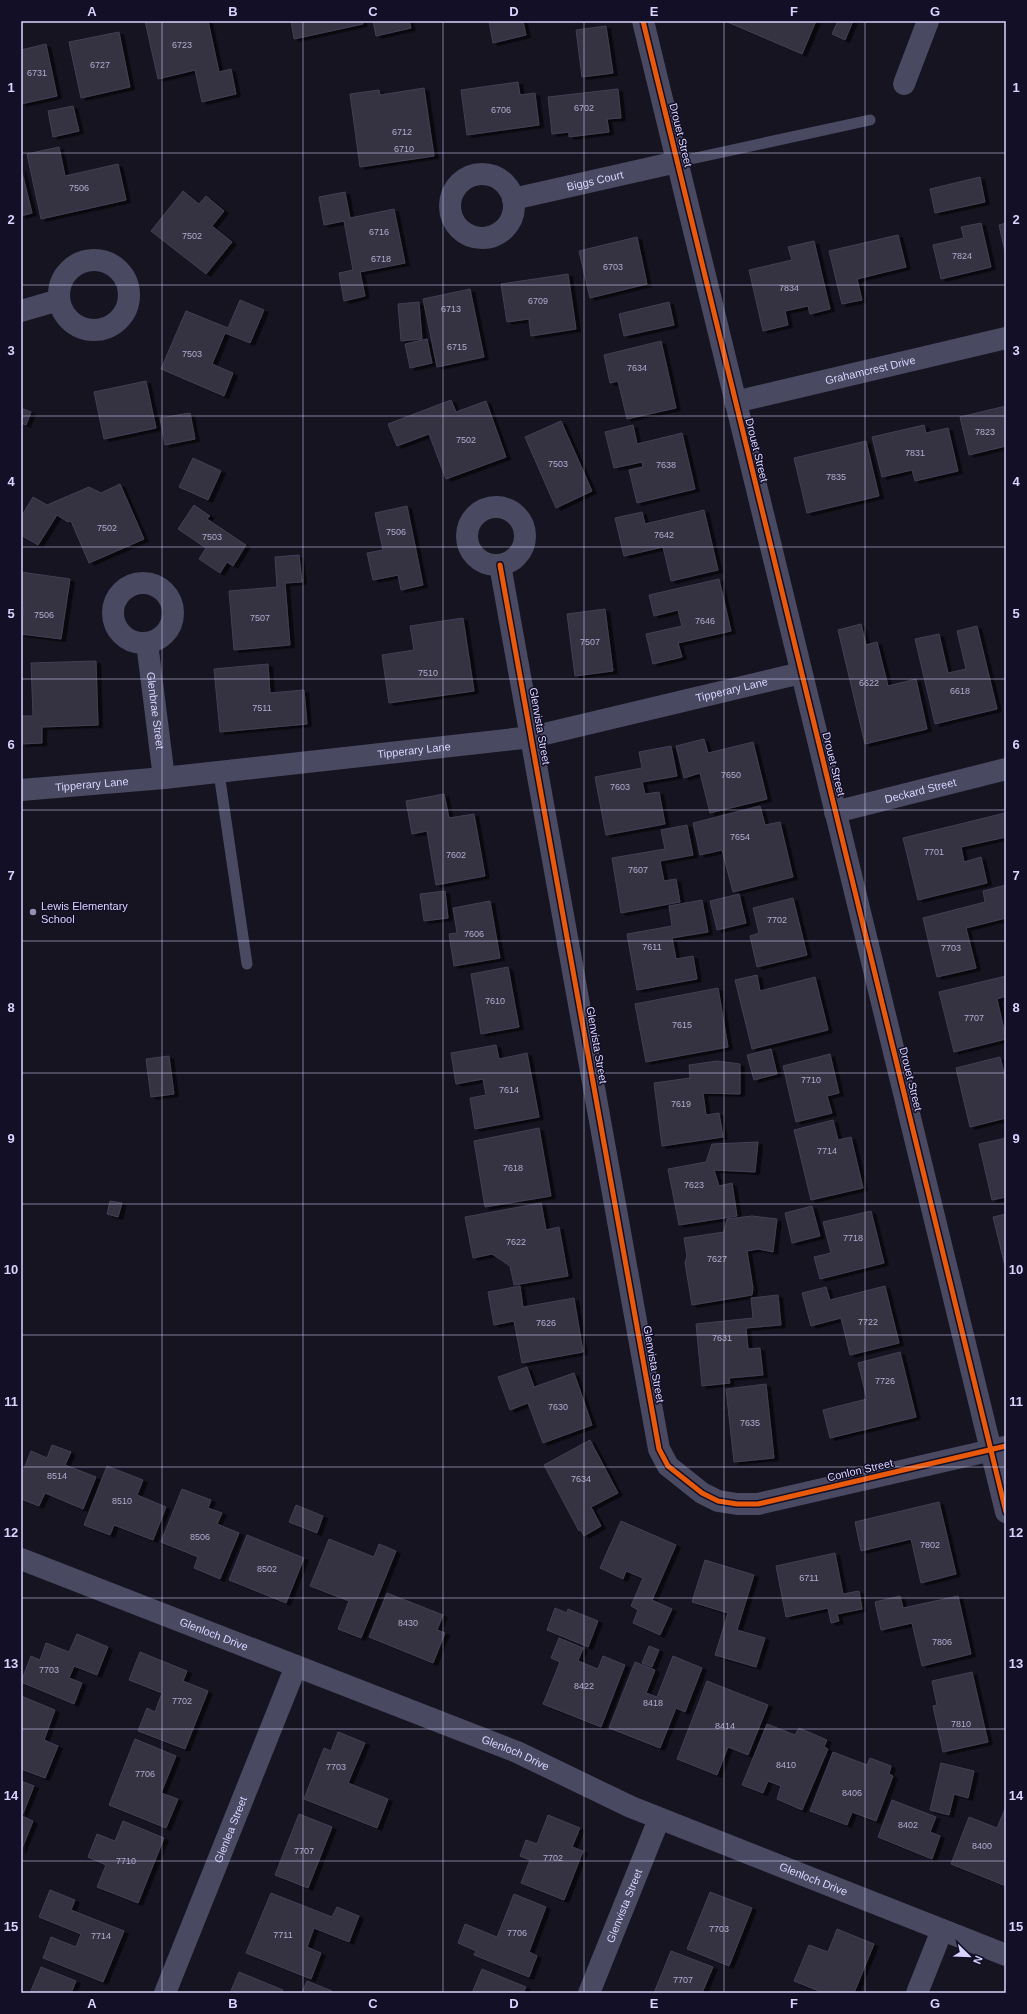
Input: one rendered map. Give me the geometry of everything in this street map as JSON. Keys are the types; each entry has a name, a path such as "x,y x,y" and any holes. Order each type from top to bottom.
{"street":[{"name":"Drouet Street","path":"643,21 835,812 999,1448 1006,1512"},
{"path":"904,84 928,21"},
{"name":"Biggs Court","path":"513,199 677,162"},
{"path":"21,311 59,300"},
{"name":"Grahamcrest Drive","path":"735,402 1006,338"},
{"name":"Glenvista Street","path":"500,565 660,1449 668,1466 702,1493 718,1501"},
{"name":"Glenbrae Street","path":"147,643 164,778"},
{"name":"Tipperary Lane","path":"21,790 164,778 532,738 801,673"},
{"name":"Deckard Street","path":"835,812 1006,769"},
{"name":"Conlon Street","path":"718,1501 738,1504 758,1504 999,1448"},
{"name":"Glenloch Drive","path":"21,1559 517,1752 659,1819 1006,1955"},
{"name":"Glenlea Street","path":"165,1993 296,1666"},
{"name":"Glenvista Street","path":"589,1993 659,1819"},
{"path":"916,1993 942,1930"}],"lane":[{"path":"677,162 870,120"},
{"path":"219,772 247,964"}],"building":[{"path":"145,21 208,21 219,72 231,69 236,94 202,102 195,70 158,79"},
{"path":"291,21 362,21 363,24 294,39"},
{"path":"373,21 409,21 411,28 376,36"},
{"path":"489,21 523,21 526,35 493,43"},
{"path":"725,21 816,21 802,54"},
{"path":"838,21 853,21 845,40 832,34"},
{"path":"606,26 613,73 582,77 576,30"},
{"path":"119,32 130,87 81,98 69,42"},
{"path":"46,44 57,96 21,104 21,50"},
{"path":"518,82 520,95 535,93 539,125 467,135 461,90"},
{"path":"424,88 434,156 360,167 350,94 379,90 380,95"},
{"path":"618,89 621,118 607,119 609,132 569,137 569,132 552,134 548,97"},
{"path":"73,106 79,131 53,137 48,111"},
{"path":"59,147 65,176 118,164 126,200 41,219 27,154"},
{"path":"21,168 32,213 21,216"},
{"path":"980,177 985,202 935,213 930,189"},
{"path":"183,191 199,204 206,196 224,211 212,226 232,242 206,274 151,231"},
{"path":"345,192 350,218 394,209 405,263 360,272 365,296 344,301 339,273 353,270 344,221 324,225 319,197"},
{"path":"981,223 991,267 941,279 933,245 964,238 961,227"},
{"path":"1006,223 1006,256 999,225"},
{"path":"898,235 906,267 857,279 862,300 842,304 829,251"},
{"path":"637,237 647,284 590,298 579,251"},
{"path":"814,241 830,309 810,314 808,306 785,311 788,325 763,331 749,270 792,260 788,247"},
{"path":"568,274 576,329 531,336 529,319 507,322 501,284"},
{"path":"470,289 484,357 437,367 423,299"},
{"path":"240,300 264,310 250,343 225,333 212,364 233,373 224,396 161,369 186,311 228,328"},
{"path":"419,302 422,339 401,341 398,304"},
{"path":"669,302 674,325 624,336 619,314"},
{"path":"427,339 432,363 410,368 405,344"},
{"path":"661,341 676,408 627,419 618,381 610,383 604,355"},
{"path":"146,381 156,428 104,439 94,392"},
{"path":"451,400 456,412 486,401 506,457 446,479 429,434 397,446 388,424"},
{"path":"1006,406 1006,446 969,455 960,417"},
{"path":"21,408 31,412 26,425 21,423"},
{"path":"190,413 195,439 165,445 160,418"},
{"path":"561,421 592,491 556,508 525,437"},
{"path":"633,425 637,444 682,433 695,489 637,503 629,470 643,467 642,462 614,468 605,432"},
{"path":"924,425 926,433 948,428 958,471 915,481 912,470 882,477 872,437"},
{"path":"866,441 879,496 807,513 794,458"},
{"path":"193,458 221,471 208,500 179,487"},
{"path":"120,484 144,539 89,563 71,521 68,522 57,515 38,545 21,535 21,517 33,497 47,505 89,487 101,493"},
{"path":"194,505 210,516 207,519 246,545 233,566 227,562 220,573 199,559 206,548 178,529"},
{"path":"407,506 423,585 401,590 398,575 373,580 367,553 383,550 375,513"},
{"path":"704,510 718,570 671,581 663,547 624,556 615,518 642,512 645,524"},
{"path":"299,555 302,582 285,583 290,645 234,650 229,591 277,587 275,557"},
{"path":"21,572 70,579 61,639 21,634 24,604 21,603"},
{"path":"719,579 731,631 678,643 682,657 653,664 646,634 682,626 678,610 654,616 649,595"},
{"path":"605,609 613,671 575,676 567,614"},
{"path":"463,618 474,691 389,703 382,655 414,650 410,626"},
{"path":"861,624 866,645 877,642 888,686 916,679 927,729 865,744 838,630"},
{"path":"977,626 997,709 935,724 915,639 939,634 948,673 966,669 957,631"},
{"path":"96,661 98,725 42,727 42,743 21,744 21,716 33,716 31,663"},
{"path":"268,664 270,693 304,690 307,724 220,732 214,669"},
{"path":"704,739 708,753 753,742 767,799 710,813 700,773 684,778 676,746"},
{"path":"671,746 677,776 642,782 645,794 659,792 665,824 606,835 595,777 642,768 639,752"},
{"path":"444,794 449,818 474,814 485,876 436,885 427,831 412,834 406,801"},
{"path":"760,806 765,825 780,822 793,877 733,892 722,850 700,855 693,823"},
{"path":"1005,813 1006,837 961,847 964,862 981,857 987,883 918,900 903,838"},
{"path":"687,825 693,855 660,861 664,881 676,879 680,902 621,913 612,858 665,849 661,830"},
{"path":"1006,885 1006,918 966,928 976,968 937,977 923,918 985,902 983,891"},
{"path":"445,891 448,918 424,921 420,894"},
{"path":"739,894 746,923 717,930 710,901"},
{"path":"793,898 807,955 757,967 750,936 759,933 753,908"},
{"path":"702,900 708,932 672,938 676,959 693,956 697,979 637,990 627,934 672,926 669,906"},
{"path":"490,901 500,958 454,966 449,934 457,933 453,908"},
{"path":"508,967 519,1027 481,1034 471,974"},
{"path":"757,975 760,991 815,977 828,1030 752,1049 735,980"},
{"path":"1006,976 1006,996 997,999 1006,1039 954,1052 939,992"},
{"path":"718,988 728,1047 646,1062 635,1004"},
{"path":"496,1045 499,1059 527,1053 539,1117 475,1129 470,1098 486,1095 483,1079 456,1084 451,1053"},
{"path":"771,1049 777,1074 754,1080 747,1055"},
{"path":"830,1054 839,1093 827,1096 832,1113 796,1122 783,1066"},
{"path":"169,1056 174,1094 151,1097 146,1059"},
{"path":"1000,1057 1006,1081 1006,1118 970,1127 956,1068"},
{"path":"717,1061 740,1064 740,1094 703,1093 706,1115 719,1113 723,1137 662,1146 654,1083 690,1078 689,1065"},
{"path":"833,1120 838,1140 851,1137 863,1188 811,1200 794,1130"},
{"path":"539,1128 551,1196 485,1207 474,1141"},
{"path":"1006,1138 1006,1197 992,1200 979,1144"},
{"path":"758,1142 755,1172 714,1170 719,1186 732,1183 737,1216 679,1225 668,1169 706,1162 712,1144"},
{"path":"110,1201 122,1203 118,1217 107,1214"},
{"path":"541,1203 546,1230 559,1227 568,1276 514,1285 510,1266 492,1254 473,1258 465,1217"},
{"path":"812,1206 820,1236 792,1243 785,1213"},
{"path":"871,1211 884,1263 820,1279 814,1257 831,1253 823,1222"},
{"path":"1006,1214 1006,1270 993,1217"},
{"path":"752,1216 777,1219 773,1252 758,1249 747,1251 753,1288 752,1295 692,1305 685,1263 687,1256 684,1238 724,1232 727,1219"},
{"path":"520,1286 523,1307 574,1298 583,1352 522,1363 514,1321 494,1325 488,1292"},
{"path":"885,1286 899,1343 850,1355 841,1318 811,1326 802,1293 826,1287 830,1300"},
{"path":"778,1295 781,1325 746,1328 748,1349 760,1348 763,1375 729,1378 730,1383 702,1386 696,1324 753,1318 751,1298"},
{"path":"900,1352 916,1417 830,1438 823,1410 867,1399 858,1363"},
{"path":"527,1367 534,1387 574,1373 592,1425 543,1443 528,1403 510,1410 498,1377"},
{"path":"766,1384 774,1458 734,1462 726,1389"},
{"path":"590,1440 618,1493 591,1507 601,1526 584,1536 581,1530 579,1531 544,1465"},
{"path":"52,1445 71,1452 65,1465 96,1477 83,1509 45,1493 39,1506 21,1499 21,1476 31,1451 47,1458"},
{"path":"107,1466 143,1480 137,1495 166,1507 153,1540 114,1525 110,1535 84,1525"},
{"path":"182,1489 211,1500 208,1508 222,1513 217,1524 239,1533 220,1579 194,1568 198,1557 161,1542"},
{"path":"939,1502 956,1574 921,1583 911,1539 861,1551 855,1522"},
{"path":"296,1505 323,1516 317,1533 289,1522"},
{"path":"621,1521 676,1545 652,1600 672,1609 660,1635 633,1623 638,1610 631,1606 643,1578 626,1571 623,1579 600,1568"},
{"path":"247,1535 304,1558 286,1603 229,1580"},
{"path":"329,1539 374,1557 379,1544 396,1551 361,1638 338,1629 349,1601 310,1586"},
{"path":"835,1553 843,1594 859,1591 862,1609 837,1614 839,1621 831,1623 828,1608 786,1617 776,1566"},
{"path":"705,1560 754,1575 737,1630 765,1638 756,1667 715,1655 728,1613 692,1602"},
{"path":"387,1593 443,1615 437,1630 445,1633 433,1663 369,1637"},
{"path":"900,1596 903,1608 958,1596 971,1654 922,1666 912,1623 881,1630 875,1602"},
{"path":"555,1608 567,1613 568,1609 598,1621 588,1647 547,1630"},
{"path":"77,1634 108,1647 97,1675 74,1666 69,1678 82,1683 74,1704 21,1682 31,1656 40,1660 46,1643 69,1652"},
{"path":"559,1638 583,1648 578,1661 598,1669 603,1656 625,1665 601,1727 543,1704 560,1662 551,1658"},
{"path":"649,1646 659,1650 652,1667 642,1663"},
{"path":"140,1652 187,1671 183,1681 208,1691 185,1749 138,1731 147,1708 155,1712 162,1693 129,1680"},
{"path":"673,1656 702,1668 685,1712 676,1708 660,1748 609,1728 635,1662 655,1670 646,1693 657,1697"},
{"path":"972,1672 988,1742 943,1752 933,1706 937,1705 932,1681"},
{"path":"707,1681 768,1705 748,1755 728,1747 717,1775 677,1759"},
{"path":"21,1696 55,1710 44,1740 58,1746 45,1778 21,1769"},
{"path":"767,1724 795,1735 799,1728 827,1740 824,1747 828,1749 802,1810 777,1799 781,1786 768,1781 763,1793 742,1785"},
{"path":"338,1732 365,1743 348,1783 388,1799 377,1828 304,1799 324,1748 331,1751"},
{"path":"135,1739 176,1756 161,1793 178,1799 166,1828 109,1805"},
{"path":"833,1752 867,1765 870,1758 891,1766 889,1774 893,1776 876,1821 852,1812 847,1825 810,1811"},
{"path":"941,1763 974,1771 968,1798 954,1794 949,1815 930,1810"},
{"path":"21,1781 34,1786 22,1816 33,1821 21,1851"},
{"path":"892,1800 936,1817 930,1832 940,1836 932,1859 878,1837"},
{"path":"1005,1809 1006,1886 951,1864 969,1817 997,1828"},
{"path":"299,1814 332,1827 308,1888 275,1875"},
{"path":"548,1815 580,1828 572,1847 583,1851 564,1900 521,1883 530,1860 520,1856 526,1840 537,1844"},
{"path":"123,1821 164,1838 138,1903 97,1887 106,1865 88,1857 97,1834 115,1841"},
{"path":"50,1890 75,1900 71,1910 124,1931 103,1982 43,1958 51,1937 76,1947 81,1934 39,1917"},
{"path":"710,1892 752,1908 729,1966 687,1949"},
{"path":"271,1893 332,1917 337,1907 359,1916 349,1942 314,1928 307,1947 321,1953 311,1979 246,1953"},
{"path":"514,1894 546,1907 529,1952 537,1956 529,1977 474,1955 476,1951 458,1943 465,1924 497,1937"},
{"path":"837,1929 874,1944 854,1993 824,1993 794,1981 809,1945 828,1952"},
{"path":"671,1951 713,1967 702,1993 654,1993"},
{"path":"41,1967 76,1981 71,1993 30,1993"},
{"path":"482,1969 526,1987 523,1993 472,1993"},
{"path":"239,1972 283,1990 282,1993 230,1993"},
{"path":"307,1981 332,1991 331,1993 302,1993"}],"cycle path":[{"path":"643,21 1006,1512"},
{"path":"500,565 659,1449 668,1466 702,1493 718,1501 737,1504 758,1504 1006,1446"}],"place":[{"name":"Lewis Elementary School","path":"33,912"}]}
